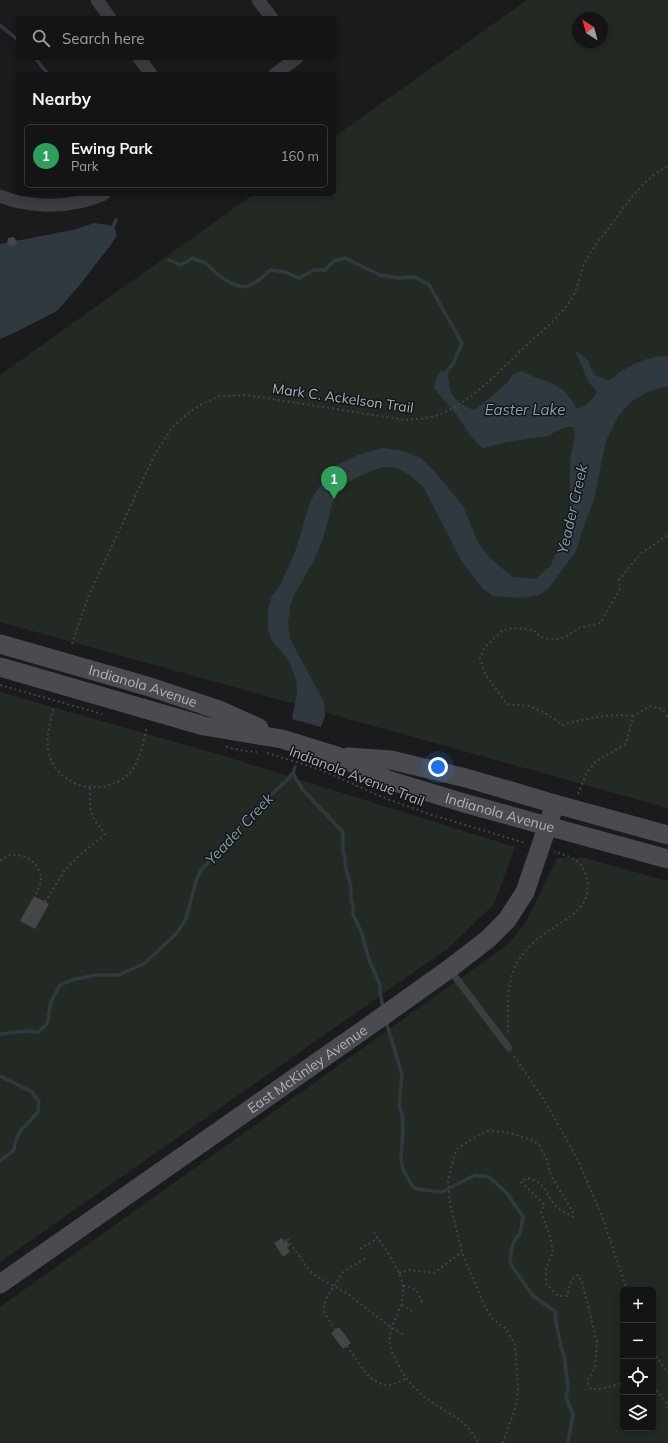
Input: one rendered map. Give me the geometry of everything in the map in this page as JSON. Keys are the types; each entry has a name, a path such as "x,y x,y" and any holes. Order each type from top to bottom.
{"main road":[{"name":"Indianola Avenue","path":"0,644 150,687 219,710 282,739 337,756 388,780 464,803 668,859"},
{"name":"Indianola Avenue","path":"0,667 204,726 282,739"},
{"name":"Indianola Avenue","path":"337,756 391,760 466,778 668,835"},
{"name":"East McKinley Avenue","path":"0,1284 369,1026 449,969 488,938 507,920 525,892 554,804"}],"street":[{"path":"97,0 109,16"},
{"path":"258,0 270,16"},
{"path":"140,60 150,72"},
{"path":"278,72 294,60"},
{"path":"0,196 24,203 45,205 84,201 98,196"}],"lane":[{"path":"449,969 509,1048"}],"path":[{"name":"Mark C. Ackelson Trail","path":"72,644 88,597 155,454 172,428 188,414 202,404 220,396 247,396 405,420 428,418 448,410 477,393 488,384 561,313 573,296 585,262 636,190 651,176 668,166"},
{"path":"668,535 640,554 619,580 620,589 600,623 579,628 563,638 551,639 542,638 536,635 534,630 518,628 503,630 484,648 480,658 485,674 507,704 529,706 545,713 562,725 592,717 618,714 633,716 650,706 662,709 668,718"},
{"path":"53,709 46,743 54,766 73,783 90,788 111,785 122,779 132,770 138,761 147,727"},
{"path":"578,796 586,774 596,761 626,743 633,716"},
{"name":"Indianola Avenue Trail","path":"224,746 246,752 261,752 319,769 382,797 519,841"},
{"path":"45,902 65,870 105,834 92,816 90,810 90,788"},
{"path":"553,852 570,856 582,867 586,874 588,896 577,911 535,942 517,963 509,988 509,1048 546,1103 577,1158 602,1216 626,1287"},
{"path":"0,861 10,854 17,854 26,857 32,862 37,867 41,881 35,896"},
{"path":"504,1443 517,1402 518,1386 515,1344 506,1329 493,1319 484,1305 462,1252 448,1181 454,1156 458,1148 480,1134 489,1131 506,1132 532,1140 539,1145 547,1160 551,1176 573,1212 573,1217 555,1206 542,1184 527,1178 521,1182 544,1204 541,1212 550,1236 553,1252 546,1268 546,1284 558,1296 567,1296 571,1280 578,1275 582,1282 597,1342 595,1367 587,1382 591,1389 601,1389 620,1384"},
{"path":"374,1232 399,1273 403,1286 402,1305 390,1336 391,1350 406,1378 417,1391 465,1424 478,1443"},
{"path":"286,1241 285,1240 287,1238 308,1270 348,1294 392,1328 404,1335"},
{"path":"360,1249 378,1238"},
{"path":"289,1246 290,1248 292,1246"},
{"path":"399,1273 409,1270 434,1272 462,1252"},
{"path":"335,1330 324,1312 326,1299 343,1272 366,1258"},
{"path":"403,1286 415,1289 422,1303"},
{"path":"402,1305 412,1310"},
{"path":"347,1346 370,1378 376,1382 383,1385 398,1384 406,1378"},
{"path":"656,1356 668,1373"},
{"path":"656,1390 666,1402 668,1408"}],"shaded area":[{"path":"527,0 668,0 668,808 0,622 0,375 251,196 336,196 336,136"},
{"path":"0,692 221,755 515,847 494,904 450,947 0,1262"},
{"path":"557,858 585,858 668,881 668,1443 0,1443 0,1307 507,945 526,922"}],"water":[{"path":"94,223 109,225 115,229 117,235 78,287 57,311 0,339 0,244 73,230"},
{"name":"Easter Lake","path":"575,350 589,361 590,367 595,375 608,381 621,371 636,363 660,356 668,356 668,387 662,387 647,392 631,402 619,415 606,441 593,503 576,551 549,588 539,595 522,598 493,596 483,589 462,562 424,488 410,475 399,469 383,467 348,482 333,501 323,539 312,564 294,595 290,607 288,623 290,639 324,702 325,716 321,727 292,719 297,693 296,679 287,657 275,645 271,638 268,629 268,611 271,598 280,585 294,555 311,500 327,475 338,465 357,455 383,448 403,451 421,458 435,472 463,506 481,547 493,561 513,577 536,579 551,565 566,526 570,504 570,461 575,435 573,427 558,430 548,436 506,442 483,448 472,437 457,415 434,387 441,371 447,371 450,390 454,397 464,405 475,410 507,383 513,374 522,371 553,384 563,390 577,409 589,402 597,391 589,383"}],"building":[{"path":"13,237 17,241 16,245 11,247 7,243 8,238"},
{"path":"34,896 49,904 35,929 20,921"},
{"path":"282,1238 284,1242 287,1241 290,1246 287,1247 290,1252 283,1257 274,1243"},
{"path":"339,1327 351,1343 343,1349 331,1333"}],"waterway":[{"path":"0,25 16,38"},
{"path":"37,60 46,72"},
{"path":"113,227 116,220"},
{"path":"169,260 181,265 193,258 206,264 224,279 238,286 250,285 263,277 270,270 285,272 299,278 314,270 325,270 334,261 345,258 380,275 399,278 415,277 429,285 462,343 453,364 447,371 446,375"},
{"name":"Yeader Creek","path":"0,1034 25,1031 38,1032 47,1024 51,1002 60,985 72,980 96,975 119,975 145,963 177,933 186,919 196,881 201,870 228,841 248,816 286,781 293,773 295,767"},
{"path":"293,773 302,789 343,832 343,851 351,887 353,915 361,931 370,962 380,985 383,1008"},
{"path":"386,1022 402,1074 399,1107 402,1113 403,1129 401,1160 403,1169 411,1184 416,1189 442,1192 475,1175 489,1177 507,1193 523,1217 520,1234 512,1247 510,1263 533,1296 556,1312 555,1318 564,1355 568,1387 566,1398 573,1414 568,1443"},
{"name":"Yeader Creek","path":"0,1076 32,1092 39,1102 38,1112 21,1130 15,1143 14,1150 0,1161"}],"place":[{"name":"Ewing Park","path":"334,499"}]}
